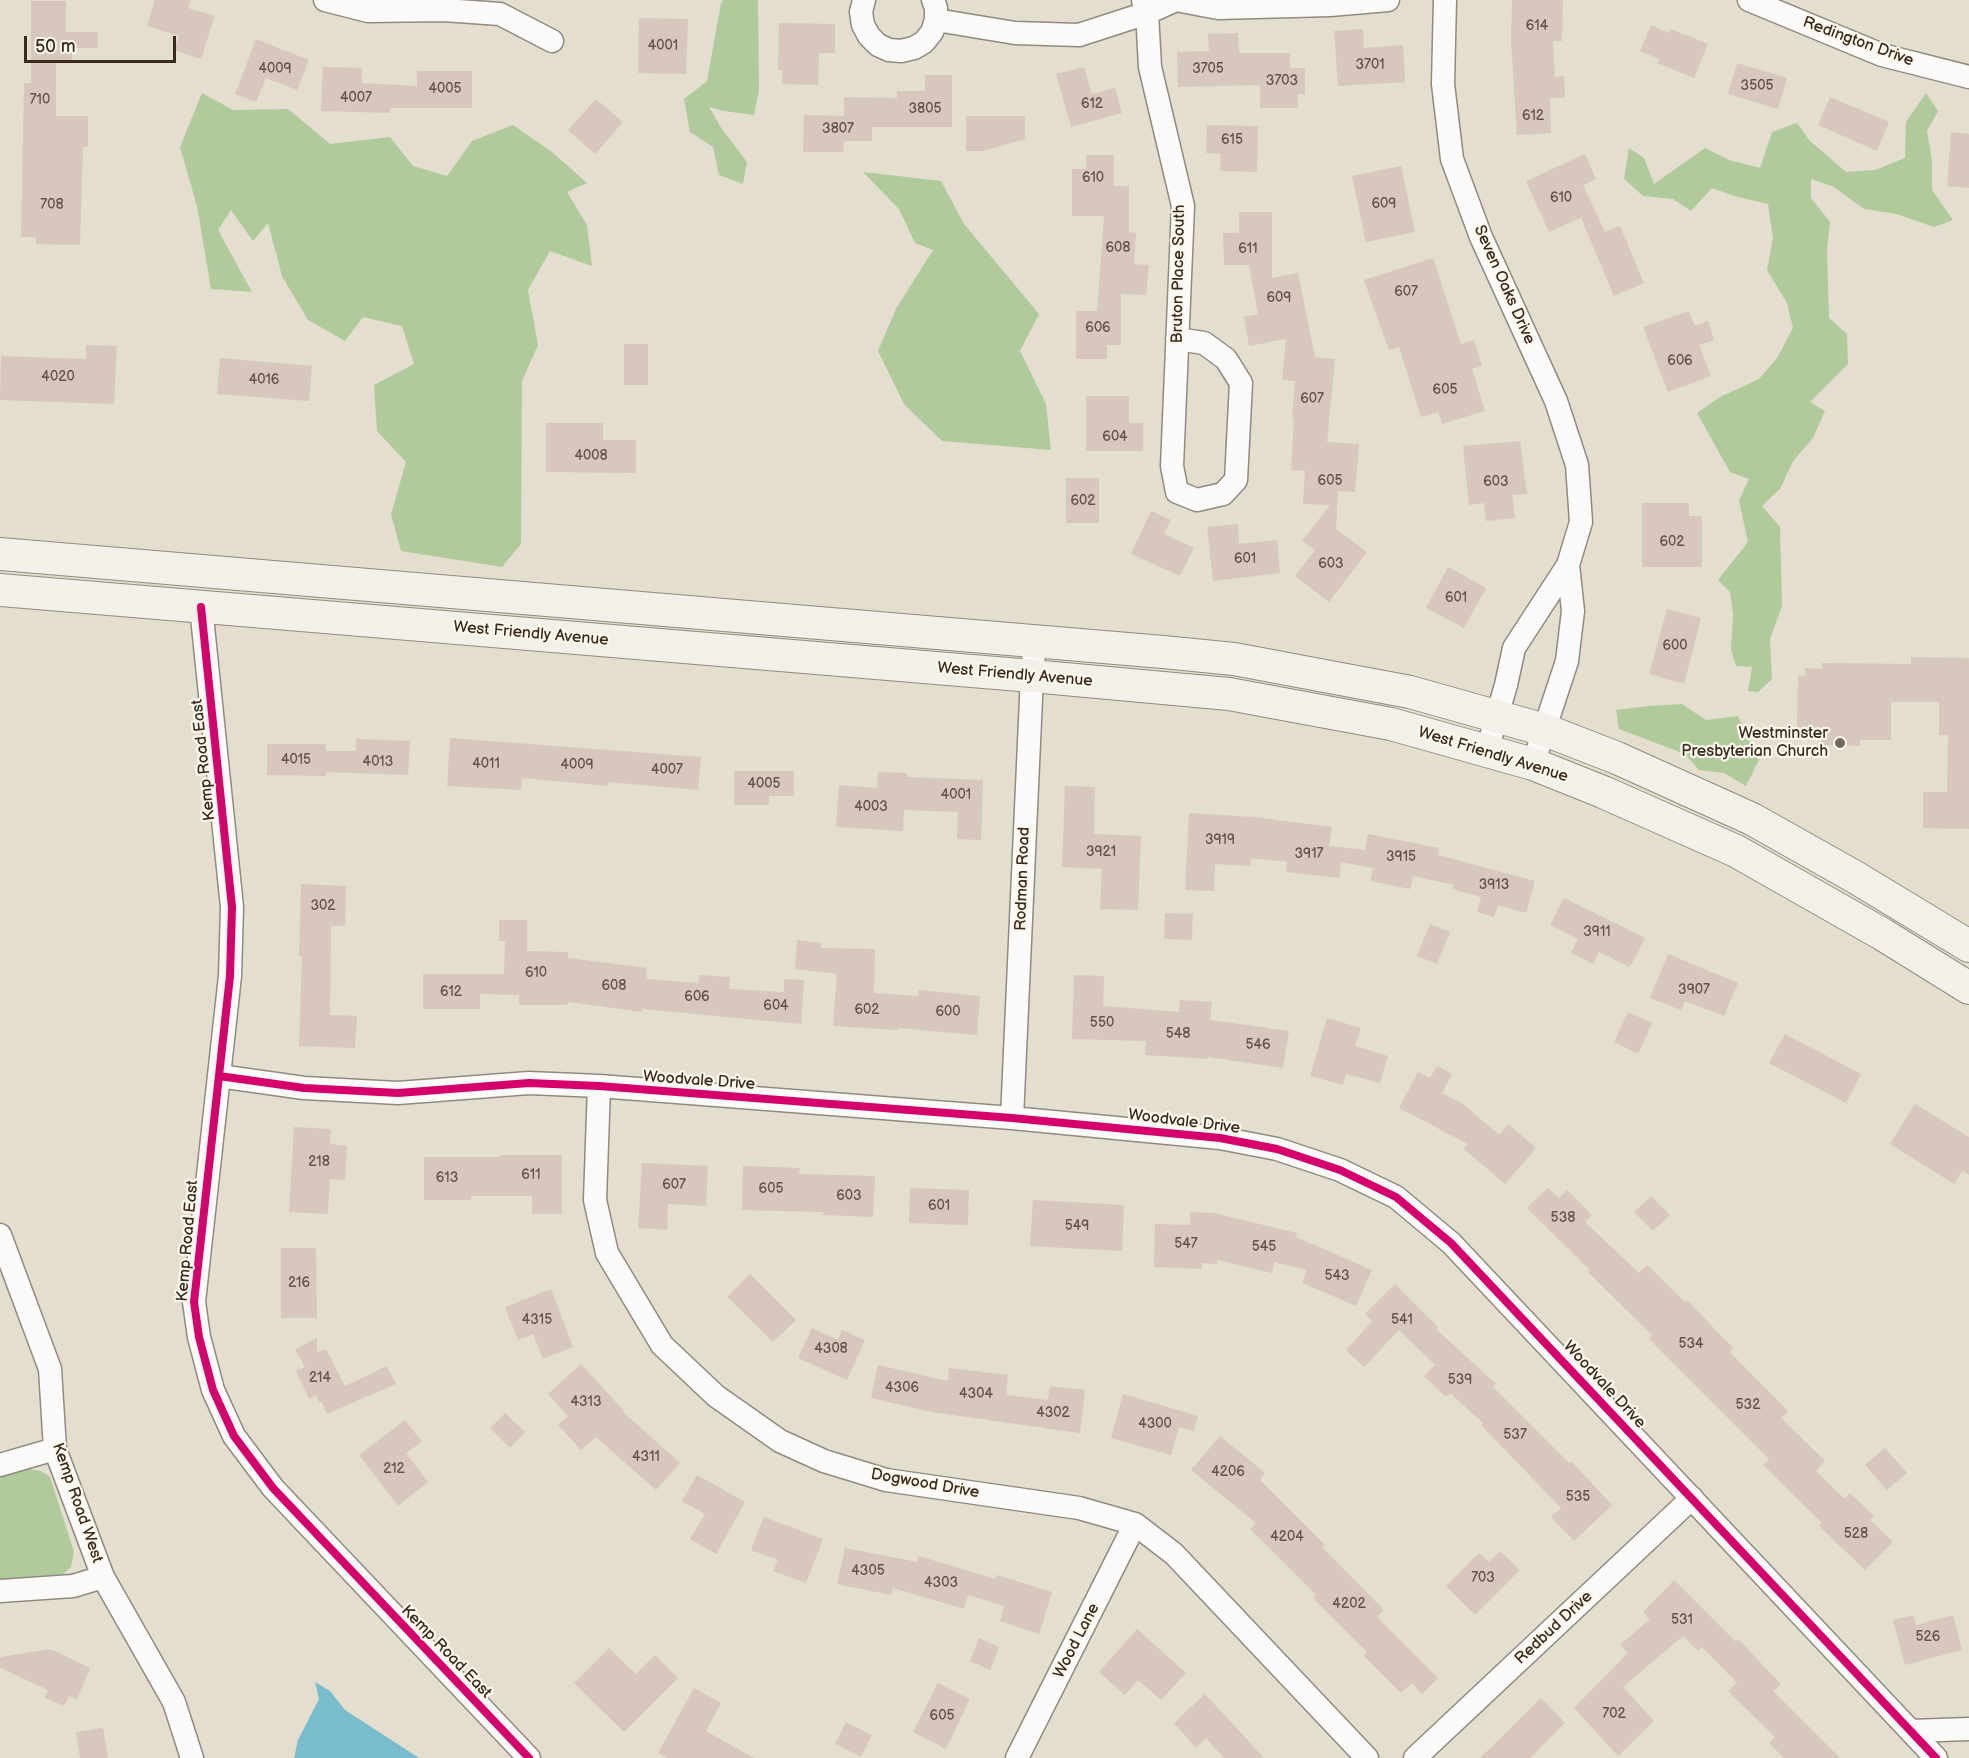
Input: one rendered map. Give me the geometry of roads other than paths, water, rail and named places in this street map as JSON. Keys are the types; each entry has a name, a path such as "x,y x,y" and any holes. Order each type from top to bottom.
{"main road":[{"path":"0,554 1035,640 1234,659 1410,692 1545,730 1617,758 1752,819 1855,877 1969,946"},
{"name":"West Friendly Avenue","path":"0,590 1229,694 1391,724 1533,764 1603,792 1736,851 1882,934 1969,988"}],"street":[{"path":"325,0 368,11 444,10 500,14 552,41"},
{"path":"864,0 861,12 863,25 869,36 878,45 889,50 901,51 914,48 924,42 932,32 935,10 1015,33 1079,35 1145,7 1176,0 1218,8 1330,5 1388,0"},
{"name":"Seven Oaks Drive","path":"1445,0 1443,84 1452,159 1481,237 1556,401 1577,465 1581,522 1568,565 1514,648 1487,750"},
{"name":"Redington Drive","path":"1749,0 1882,55 1969,77"},
{"name":"Bruton Place South","path":"1145,7 1150,67 1183,206 1172,466 1177,492 1197,500 1223,494 1236,480 1241,383 1226,359 1204,343 1178,339"},
{"name":"Seven Oaks Drive","path":"1533,764 1567,661 1573,611 1568,565"},
{"name":"Kemp Road East","path":"201,607 232,907 230,976 194,1302 199,1337 213,1390 234,1436 273,1488 529,1758"},
{"name":"Rodman Road","path":"1012,1118 1035,640"},
{"name":"Woodvale Drive","path":"219,1076 304,1088 398,1094 529,1083 599,1086 1012,1118 1220,1138 1277,1149 1340,1170 1396,1197 1453,1245 1936,1758"},
{"name":"Dogwood Drive","path":"599,1086 595,1200 607,1253 662,1345 716,1396 780,1441 824,1461 886,1480 1079,1508 1136,1524 1174,1554 1367,1758"},
{"name":"Kemp Road West","path":"0,1235 50,1369 55,1449 103,1577 174,1702 192,1758"},
{"path":"0,1465 55,1449"},
{"name":"Redbud Drive","path":"1415,1758 1692,1498"},
{"name":"Wood Lane","path":"1017,1758 1136,1524"},
{"path":"0,1591 73,1586 103,1577"},
{"path":"1911,1731 1969,1729"}],"water":[{"path":"315,1682 330,1691 345,1710 419,1758 294,1758 298,1740 319,1699"}],"place":[{"name":"Westminster Presbyterian Church","path":"1840,743"}]}
